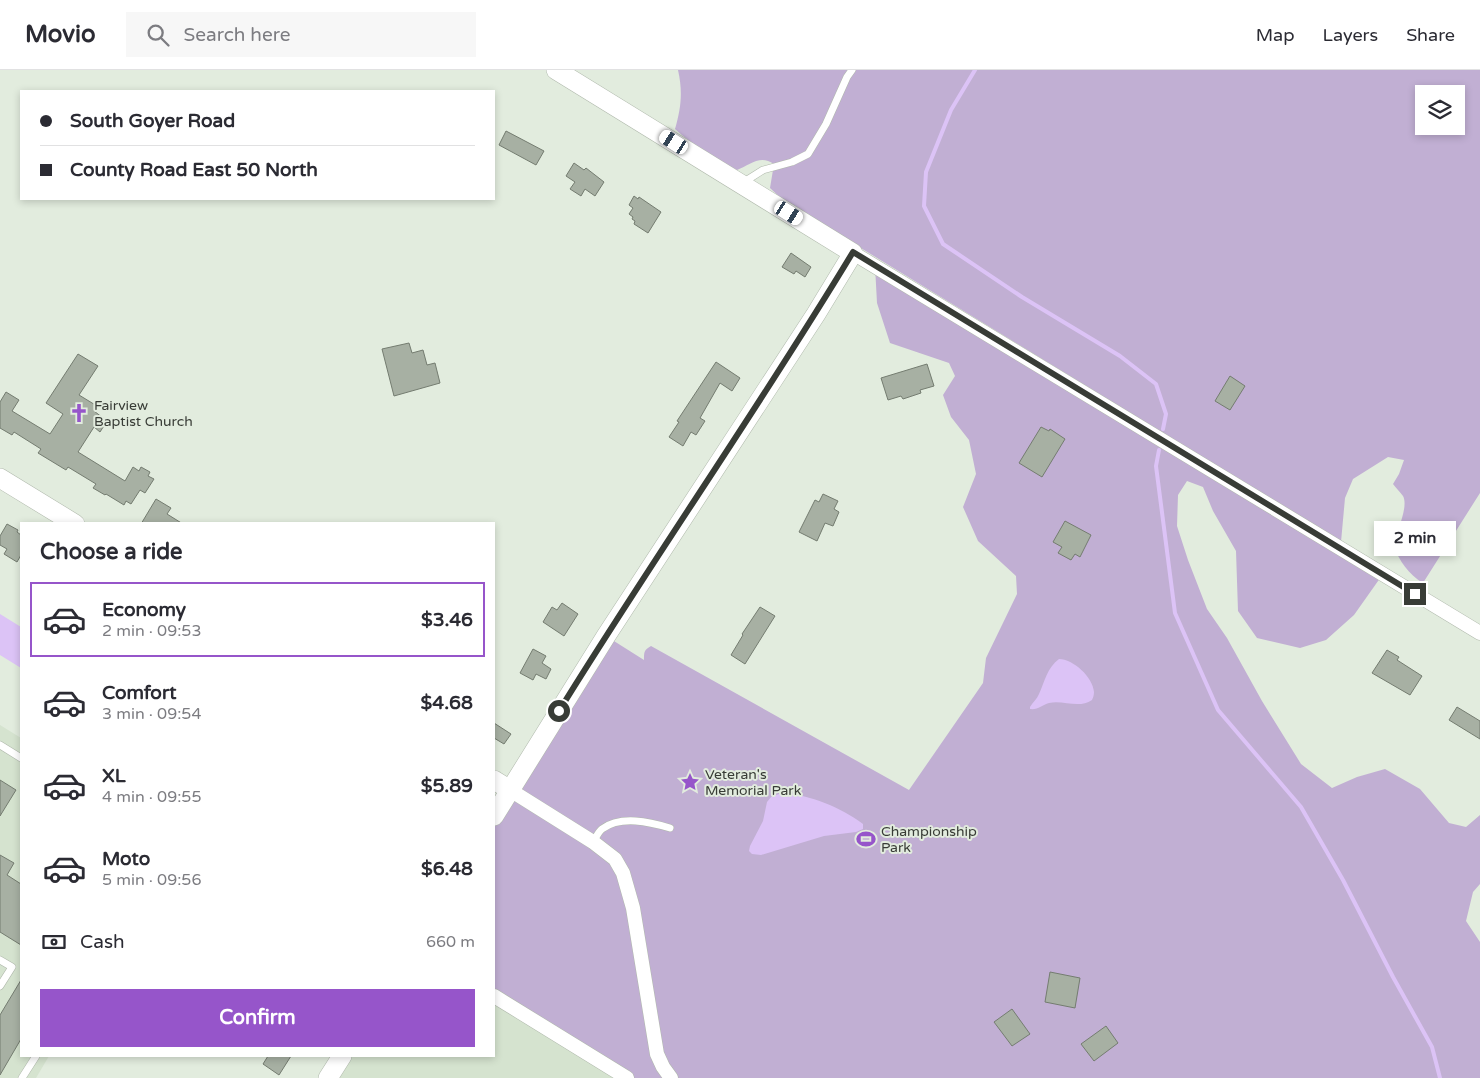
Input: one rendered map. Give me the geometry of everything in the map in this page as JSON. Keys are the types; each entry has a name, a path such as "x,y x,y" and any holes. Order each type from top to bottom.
{"street":[{"path":"556,70 1480,633"},
{"path":"495,814 606,636 816,314 853,252"},
{"path":"0,478 72,522"},
{"path":"495,781 593,842 615,859 624,872 633,908 657,1054 671,1078"},
{"path":"495,997 627,1078"},
{"path":"328,1078 341,1057"}],"lane":[{"path":"741,184 763,170 792,162 808,154 826,124 852,70"},
{"path":"0,745 20,757"},
{"path":"593,842 601,829 616,822 649,822 670,828"},
{"path":"0,960 12,967 0,986"},
{"path":"22,1078 35,1057"}],"shaded area":[{"path":"678,70 1480,70 1480,493 1423,583 1405,567 1393,546 1403,513 1404,501 1403,496 1393,484 1404,460 1388,457 1353,479 1345,498 1341,542 784,201 770,188 774,164 769,161 760,160 737,170 697,147 675,129 681,100"},
{"name":"Championship Park","path":"875,266 1383,574 1354,615 1326,640 1300,648 1257,638 1238,611 1236,551 1213,511 1203,487 1187,481 1178,495 1177,526 1207,609 1227,638 1262,701 1301,764 1332,788 1357,777 1385,769 1420,789 1449,823 1466,827 1480,815 1480,884 1473,892 1466,921 1480,942 1480,1078 627,1078 495,997 495,813 606,636 644,660 645,652 651,646 909,790 983,683 986,658 1017,594 1016,576 978,541 963,507 976,474 969,440 951,417 943,395 955,376 949,363 890,343 877,303"},
{"path":"0,614 20,626 20,667 0,655"},
{"path":"1059,659 1076,665 1086,675 1093,686 1092,700 1082,704 1055,702 1030,709 1049,671"},
{"path":"0,725 20,737 20,1057 48,1057 36,1078 0,1078"},
{"path":"782,793 804,796 835,807 863,824 863,829 856,832 824,836 761,855 752,854 749,851 750,846 763,821 767,802 771,797"},
{"path":"495,997 627,1078 328,1078 341,1057 495,1057"}],"building":[{"path":"506,131 544,151 536,165 499,145"},
{"path":"574,163 584,170 586,168 604,182 595,196 585,189 581,196 570,189 575,182 566,176"},
{"path":"634,196 638,199 639,197 661,212 648,233 634,224 633,217 629,214 633,208 629,205"},
{"path":"791,253 811,267 805,277 796,271 794,274 782,267"},
{"path":"409,343 412,353 423,350 427,365 435,363 440,383 394,396 382,349"},
{"path":"78,354 98,366 79,395 97,406 94,411 107,421 100,432 94,427 78,452 125,481 133,467 139,471 141,467 150,472 148,476 154,479 145,493 140,490 131,504 126,501 124,505 105,495 93,488 96,484 68,467 66,470 38,453 41,449 14,432 12,435 0,428 0,402 6,392 19,400 12,411 50,434 63,414 46,403"},
{"path":"716,362 740,378 732,391 720,383 700,418 705,421 696,435 691,432 683,446 669,437 679,422 677,421"},
{"path":"927,364 934,386 920,390 921,393 903,399 901,396 888,400 881,378"},
{"path":"1230,376 1245,386 1230,410 1215,401"},
{"path":"1041,427 1049,431 1050,429 1065,439 1042,477 1019,463"},
{"path":"823,494 838,501 834,509 839,512 833,526 825,523 817,541 799,532 815,500 819,502"},
{"path":"156,499 171,508 167,514 180,522 142,522"},
{"path":"1065,521 1091,535 1080,557 1075,554 1071,560 1058,553 1062,547 1053,542"},
{"path":"7,524 18,530 17,532 20,534 20,557 17,562 4,554 7,549 0,545 0,536"},
{"path":"562,603 578,614 564,636 543,622 552,607 557,610"},
{"path":"760,607 775,616 745,664 731,655"},
{"path":"533,649 546,656 542,663 551,669 546,679 536,674 533,680 520,673"},
{"path":"1387,650 1399,657 1397,660 1422,676 1410,695 1372,673"},
{"path":"1457,707 1480,721 1480,739 1449,720"},
{"path":"495,724 511,734 504,744 495,739"},
{"path":"0,780 16,790 0,816"},
{"path":"0,855 14,863 7,875 20,883 20,944 0,932"},
{"path":"1050,972 1080,978 1075,1008 1045,1002"},
{"path":"20,982 20,1041 0,1075 0,1015"},
{"path":"1012,1009 1030,1034 1012,1046 994,1022"},
{"path":"1106,1026 1118,1043 1094,1061 1081,1044"},
{"path":"267,1057 290,1057 279,1075 263,1064"}],"waterway":[{"path":"975,70 951,110 926,172 924,206 943,244 1022,297 1120,356 1156,384 1166,414 1163,429"},
{"path":"1159,450 1156,466 1175,613 1218,710 1301,807 1343,880 1432,1047 1440,1078"}],"place":[{"name":"Fairview Baptist Church","path":"79,413"},
{"name":"Veteran's Memorial Park","path":"690,782"},
{"name":"Championship Park","path":"866,839"}],"route":[{"path":"559,711 816,314 853,252 1415,594"}]}
